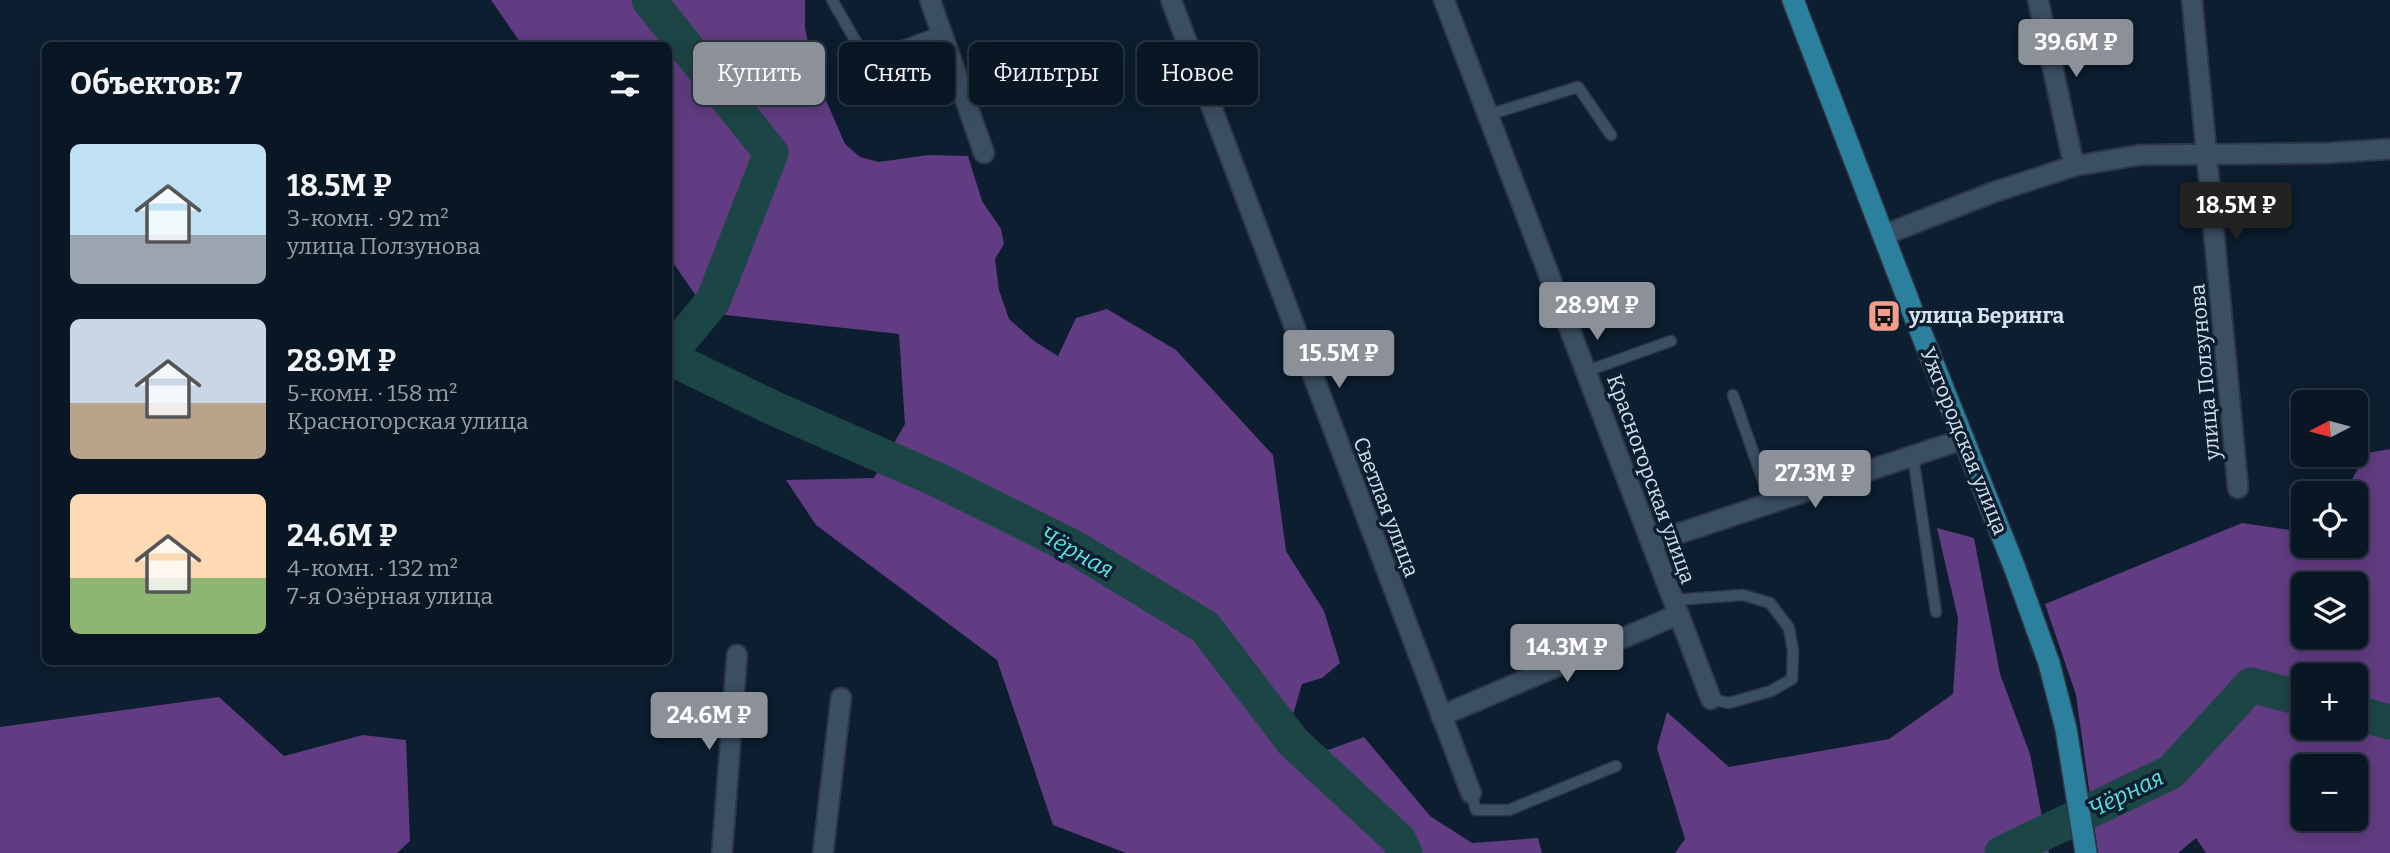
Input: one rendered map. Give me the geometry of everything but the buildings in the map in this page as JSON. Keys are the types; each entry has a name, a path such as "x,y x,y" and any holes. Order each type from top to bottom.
{"main road":[{"name":"Ужгородская улица","path":"1793,0 2014,566 2049,663 2066,729 2086,853"}],"street":[{"path":"930,0 984,153"},
{"name":"Светлая улица","path":"1171,0 1471,793"},
{"name":"Красногорская улица","path":"1444,0 1711,699"},
{"path":"2038,0 2074,166"},
{"name":"улица Ползунова","path":"2192,0 2238,488"},
{"path":"1884,236 1994,192 2074,166 2140,155 2390,149"},
{"path":"1653,542 1964,439"},
{"path":"1441,716 1675,607"},
{"path":"722,853 737,655"},
{"path":"823,853 841,698"}],"lane":[{"path":"832,0 866,59 941,32"},
{"path":"1488,115 1578,86 1611,135"},
{"path":"1587,371 1671,341"},
{"path":"1733,395 1771,503"},
{"path":"1913,456 1936,612"},
{"path":"1675,607 1742,595 1770,603 1789,628 1793,651 1792,679 1771,691 1729,702 1711,699"},
{"path":"1471,793 1476,810 1509,810 1616,766"}],"shaded area":[{"path":"491,0 805,0 808,42 693,42 693,105 825,105 825,98 845,144 860,157 879,162 928,155 968,156 982,201 1001,229 1004,244 995,259 999,290 1009,319 1034,341 1058,356 1076,318 1107,309 1176,350 1273,455 1286,551 1324,611 1340,663 1322,678 1302,684 1289,728 1328,750 1364,737 1430,816 1472,843 1538,838 1542,853 1126,853 1053,825 997,660 816,525 786,480 874,478 905,424 899,334 708,313 672,261 672,42 520,42"},
{"path":"2390,449 2390,853 2206,853 2196,838 2178,853 2098,853 2076,695 2045,604 2242,523 2291,530 2291,558 2368,558 2368,481 2351,481 2359,467 2368,467 2368,453"},
{"path":"1937,528 1974,538 2000,674 2030,754 2049,853 1675,853 1685,839 1657,748 1667,712 1729,767 1889,739 1953,694 1958,618"},
{"path":"219,697 284,756 363,735 406,740 410,841 397,853 0,853 0,727"}],"waterway":[{"name":"Чёрная","path":"649,0 771,153 713,301 672,350"},
{"name":"Чёрная","path":"672,359 773,408 940,481 1073,547 1205,627 1293,742 1399,840 1405,853"},
{"name":"Чёрная","path":"2002,853 2171,772 2251,685 2291,696"},
{"name":"Чёрная","path":"2368,716 2390,722"}],"place":[{"name":"улица Беринга","path":"1884,316"}]}
